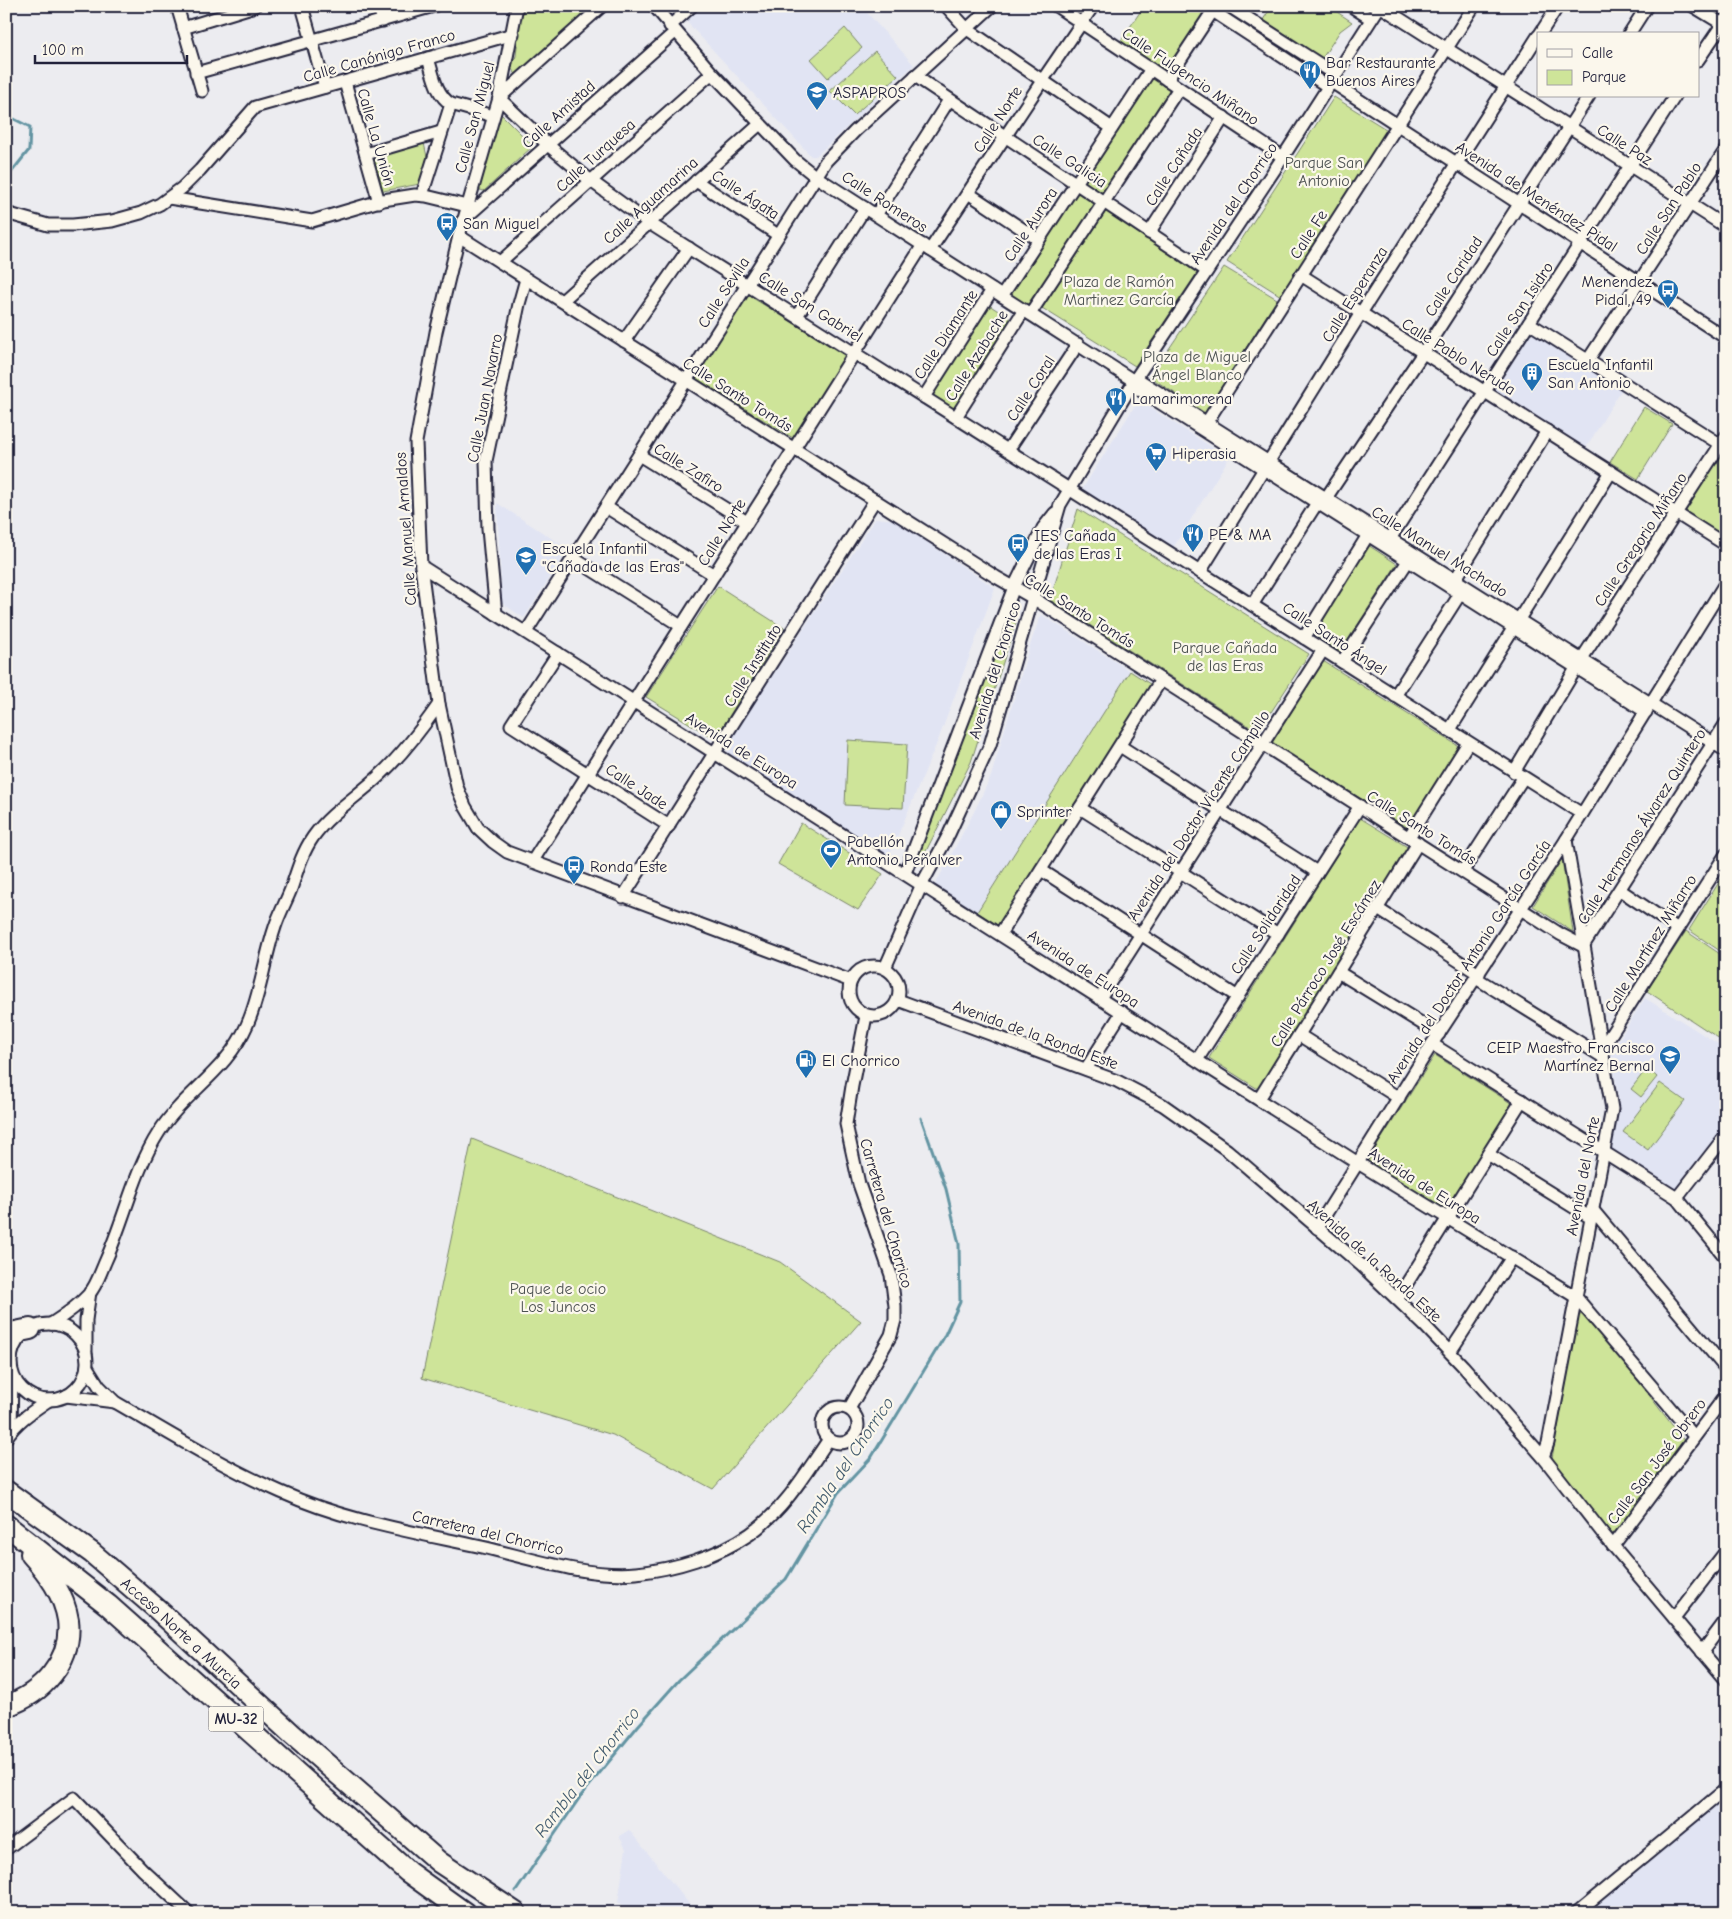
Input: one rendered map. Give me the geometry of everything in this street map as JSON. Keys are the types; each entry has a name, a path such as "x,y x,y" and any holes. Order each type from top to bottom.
{"highway":[{"path":"6,1334 30,1329"},
{"name":"Acceso Norte a Murcia","path":"6,1491 92,1553 293,1735 439,1862 516,1913"},
{"path":"6,1526 39,1562 53,1582 66,1611 68,1629 62,1656 56,1671 32,1694 6,1706"},
{"name":"Acceso Norte a Murcia","path":"6,1526 108,1605 408,1872 465,1913"}],"street":[{"path":"177,6 202,91"},
{"path":"183,28 255,6"},
{"path":"302,6 325,87"},
{"path":"379,6 383,21"},
{"path":"196,73 434,6"},
{"name":"Calle San Miguel","path":"458,236 499,98 517,6"},
{"path":"499,98 602,6"},
{"name":"Calle Romeros","path":"654,6 712,73 760,124 795,160 815,176 1134,381"},
{"name":"Calle Amistad","path":"462,221 548,145 673,29 692,6"},
{"path":"946,6 967,30 1112,128"},
{"name":"Calle Sevilla","path":"526,632 826,161 855,131 992,6"},
{"name":"Calle Fulgencio Miñano","path":"1056,6 1283,157"},
{"name":"Calle Norte","path":"532,862 854,352 926,247 968,193 1093,6"},
{"path":"1229,6 1331,80"},
{"path":"1351,6 1371,19"},
{"name":"Avenida del Chorrico","path":"905,873 1014,587 1044,528 1070,489 1134,381 1283,157 1380,6"},
{"name":"Calle Paz","path":"1380,6 1726,228"},
{"name":"Calle Fe","path":"1205,426 1474,6"},
{"name":"Calle Esperanza","path":"1541,32 1558,6"},
{"path":"1630,32 1647,6"},
{"path":"1693,6 1724,23 1700,57"},
{"path":"1168,80 1211,8 1331,80"},
{"name":"Calle Canónigo Franco","path":"169,198 200,170 255,107 513,34"},
{"name":"Calle Esperanza","path":"1200,572 1361,313 1537,38"},
{"path":"428,58 438,91 446,101 493,116"},
{"name":"Calle Aurora","path":"997,293 1039,240 1151,69"},
{"name":"Calle Turquesa","path":"500,262 712,73"},
{"name":"Calle Galicia","path":"915,76 1207,271"},
{"name":"Avenida de Menéndez Pidal","path":"1331,80 1726,338"},
{"name":"Calle La Unión","path":"345,82 379,202"},
{"path":"1027,312 1105,202 1179,88"},
{"name":"Calle San Gabriel","path":"499,98 548,145 591,181 649,223 1070,489"},
{"name":"Calle Caridad","path":"1252,605 1423,353 1588,98"},
{"name":"Calle San Isidro","path":"1388,542 1674,98"},
{"path":"876,215 950,100"},
{"path":"422,196 451,104"},
{"name":"Calle Cañada","path":"1149,233 1224,117"},
{"name":"Calle Aguamarina","path":"562,301 760,124"},
{"path":"366,154 441,132"},
{"name":"Calle San Pablo","path":"1588,360 1726,149"},
{"name":"Calle Ágata","path":"696,181 778,235"},
{"path":"968,193 1039,240"},
{"path":"6,213 48,225 73,225 112,221 141,213 169,198 312,220 379,202 415,195 467,206"},
{"path":"797,316 865,208"},
{"name":"Calle Santo Tomás","path":"458,236 1033,598 1462,872 1584,946"},
{"name":"Calle Manuel Arnaldos","path":"439,704 421,566 416,442 436,332 458,236"},
{"path":"624,341 689,248"},
{"name":"Calle Pablo Neruda","path":"1300,276 1726,545"},
{"name":"Calle Juan Navarro","path":"496,614 488,528 486,461 526,279"},
{"name":"Calle Diamante","path":"924,396 997,293"},
{"name":"Calle Azabache","path":"956,417 1027,312"},
{"path":"1529,323 1724,443"},
{"name":"Calle Coral","path":"1008,450 1078,344"},
{"name":"Calle Manuel Machado","path":"1134,381 1388,542 1455,587"},
{"path":"1395,696 1455,587 1547,432"},
{"name":"Calle Gregorio Miñano","path":"1462,872 1519,775 1579,664 1676,513 1724,443"},
{"name":"Calle Zafiro","path":"639,455 747,522"},
{"path":"1448,731 1611,472"},
{"name":"Calle Santo Ángel","path":"1070,489 1448,731 1582,814"},
{"name":"Calle Instituto","path":"624,897 875,500"},
{"name":"Calle Manuel Machado","path":"1322,500 1368,535 1388,542 1408,561 1515,623 1648,708 1726,751"},
{"name":"Avenida del Chorrico","path":"885,968 922,884 949,834 990,745 1060,505"},
{"path":"606,507 714,575"},
{"path":"1304,638 1368,535"},
{"path":"573,558 681,626"},
{"path":"1342,662 1408,561"},
{"name":"Avenida de Europa","path":"421,566 1358,1163 1576,1297 1694,1436"},
{"name":"Avenida del Doctor Antonio García García","path":"1317,1228 1436,1039 1566,840 1726,582"},
{"name":"Avenida del Doctor Vicente Campillo","path":"1100,998 1323,650"},
{"name":"Calle Jade","path":"558,653 511,725 669,826"},
{"path":"1000,934 1162,680"},
{"path":"439,704 457,787 465,806 478,828 507,852 851,981"},
{"path":"8,1435 30,1413 49,1400 66,1396 80,1384 87,1367 86,1320 90,1292 112,1246 145,1155 160,1130 212,1076 232,1052 246,1028 255,1008 275,927 288,897 303,853 314,836 330,819 399,758 419,734 439,704"},
{"name":"Calle Hermanos Álvarez Quintero","path":"1584,946 1726,723"},
{"name":"Calle Párroco José Escámez","path":"1259,1099 1378,909 1413,840 1468,743"},
{"path":"1120,746 1317,872"},
{"name":"Calle Solidaridad","path":"1197,1060 1360,806"},
{"path":"1080,808 1278,934"},
{"name":"Avenida del Norte","path":"1543,1457 1548,1443 1612,1109 1566,840"},
{"name":"Calle Martínez Miñarro","path":"1602,1053 1726,854"},
{"path":"1041,870 1238,996"},
{"path":"1620,890 1678,929"},
{"path":"1378,909 1477,976 1602,1053"},
{"path":"877,966 885,968 891,972 899,986 898,1000 888,1012 874,1017 866,1016 853,1006 849,998 848,989 851,981 861,969 877,966"},
{"path":"1338,972 1522,1100 1677,1198 1725,1255"},
{"name":"Avenida de la Ronda Este","path":"898,1000 1117,1081 1163,1105 1227,1150 1361,1264 1450,1352 1543,1457 1613,1546 1726,1680"},
{"path":"1086,1069 1122,1012"},
{"name":"Carretera del Chorrico","path":"849,1410 891,1335 896,1306 891,1275 859,1184 846,1124 866,1016"},
{"path":"1299,1035 1399,1098"},
{"path":"1397,1298 1522,1100"},
{"path":"1677,1198 1726,1135"},
{"path":"1488,1154 1591,1213 1726,1369"},
{"path":"1450,1352 1512,1258"},
{"path":"51,1324 74,1309 90,1292"},
{"path":"8,1435 11,1361 13,1348 20,1337 30,1329 40,1325 51,1324 73,1332 86,1352"},
{"name":"Carretera del Chorrico","path":"87,1367 100,1386 115,1402 251,1478 314,1506 371,1523 559,1565 610,1573 636,1573 686,1562 730,1545 749,1534 774,1515 788,1499 829,1439"},
{"path":"12,1373 26,1393 37,1398 49,1400"},
{"name":"Calle San José Obrero","path":"1613,1546 1726,1395"},
{"name":"Carretera del Chorrico","path":"66,1396 115,1402"},
{"path":"838,1407 849,1410 858,1422 854,1436 842,1443 829,1439 822,1427 826,1415 838,1407"},
{"path":"1674,1618 1726,1551"},
{"path":"1702,1652 1726,1620"},
{"path":"1576,1913 1726,1789"},
{"path":"6,1849 74,1798 143,1870 189,1913"}],"shaded area":[{"name":"ASPAPROS","path":"702,6 861,6 914,65 816,156 811,156 686,21"},
{"path":"1536,334 1623,387 1586,448 1495,390 1529,335"},
{"name":"Hiperasia","path":"1141,402 1229,458 1173,548 1084,492 1083,488 1136,404"},
{"name":"Escuela Infantil \"Cañada de las Eras\"","path":"497,503 568,549 524,618 502,603"},
{"path":"876,518 894,520 995,588 939,738 891,852 887,854 728,755 728,744"},
{"path":"1042,615 1130,671 977,912 935,885 991,776 1030,645"},
{"name":"CEIP Maestro Francisco Martínez Bernal","path":"1645,998 1726,1049 1726,1124 1674,1193 1611,1151 1619,1112 1611,1052"},
{"path":"1726,1796 1726,1913 1588,1913"},
{"path":"629,1830 690,1905 682,1913 638,1913 618,1902 626,1849 619,1836"}],"green space":[{"path":"521,6 593,6 518,77 511,68 516,56"},
{"path":"1144,6 1196,6 1206,13 1166,71 1120,42"},
{"path":"1272,6 1328,6 1352,22 1340,31 1321,60 1261,23"},
{"path":"845,28 862,48 828,78 811,59"},
{"path":"875,51 898,76 854,115 830,91"},
{"path":"1151,76 1173,91 1103,198 1080,183"},
{"name":"Parque San Antonio","path":"1334,97 1389,131 1281,296 1227,262"},
{"path":"500,113 533,146 484,191 480,190 478,186"},
{"path":"424,143 427,157 420,184 383,191 372,156"},
{"path":"1077,191 1098,204 1030,308 1008,294"},
{"name":"Plaza de Ramón Martinez García","path":"1106,211 1197,273 1135,366 1042,308"},
{"name":"Plaza de Miguel Ángel Blanco","path":"1224,267 1277,299 1205,413 1150,377"},
{"path":"748,295 847,356 793,438 693,377"},
{"path":"986,303 1012,320 956,410 929,393"},
{"path":"1644,407 1672,424 1638,479 1610,462"},
{"path":"1721,450 1726,453 1726,538 1683,511"},
{"name":"Parque Cañada de las Eras","path":"1078,509 1309,654 1258,732 1050,600"},
{"path":"1368,545 1397,564 1340,652 1312,633"},
{"path":"718,586 784,628 715,739 646,697"},
{"path":"1010,607 1016,622 971,762 921,861 916,864 913,861"},
{"name":"Parque Cañada de las Eras","path":"1323,661 1460,747 1408,828 1272,743"},
{"path":"1130,671 1153,686 1000,927 977,912"},
{"path":"848,740 907,744 903,808 845,805"},
{"path":"1360,818 1409,848 1258,1089 1209,1058"},
{"name":"Pabellón Antonio Peñalver","path":"801,823 883,874 858,910 778,864"},
{"path":"1562,859 1573,932 1533,906"},
{"path":"1726,871 1726,955 1689,930"},
{"path":"1686,931 1726,958 1726,1043 1647,991"},
{"path":"1435,1055 1514,1105 1445,1213 1366,1163"},
{"path":"1647,1068 1657,1077 1641,1097 1631,1089"},
{"path":"1660,1083 1685,1101 1648,1150 1623,1132"},
{"name":"Paque de ocio Los Juncos","path":"472,1139 780,1262 861,1321 713,1489 613,1435 422,1378"},
{"path":"1587,1314 1685,1442 1615,1537 1551,1463 1579,1315"}],"waterway":[{"path":"6,115 30,127 29,150 6,179"},
{"name":"Rambla del Chorrico","path":"516,1891 580,1797 638,1726 679,1680 786,1579 838,1493 871,1458 943,1339 960,1302 959,1244 946,1189 921,1118"}],"place":[{"name":"Bar Restaurante Buenos Aires","path":"1310,90"},
{"name":"ASPAPROS","path":"817,111"},
{"name":"San Miguel","path":"447,242"},
{"name":"Menendez Pidal, 49","path":"1668,309"},
{"name":"Escuela Infantil San Antonio","path":"1532,392"},
{"name":"Lamarimorena","path":"1116,417"},
{"name":"Hiperasia","path":"1156,472"},
{"name":"PE & MA","path":"1193,553"},
{"name":"IES Cañada de las Eras I","path":"1018,563"},
{"name":"Escuela Infantil \"Cañada de las Eras\"","path":"526,576"},
{"name":"Sprinter","path":"1001,830"},
{"name":"Pabellón Antonio Peñalver","path":"831,869"},
{"name":"Ronda Este","path":"574,885"},
{"name":"CEIP Maestro Francisco Martínez Bernal","path":"1670,1075"},
{"name":"El Chorrico","path":"806,1079"}]}
